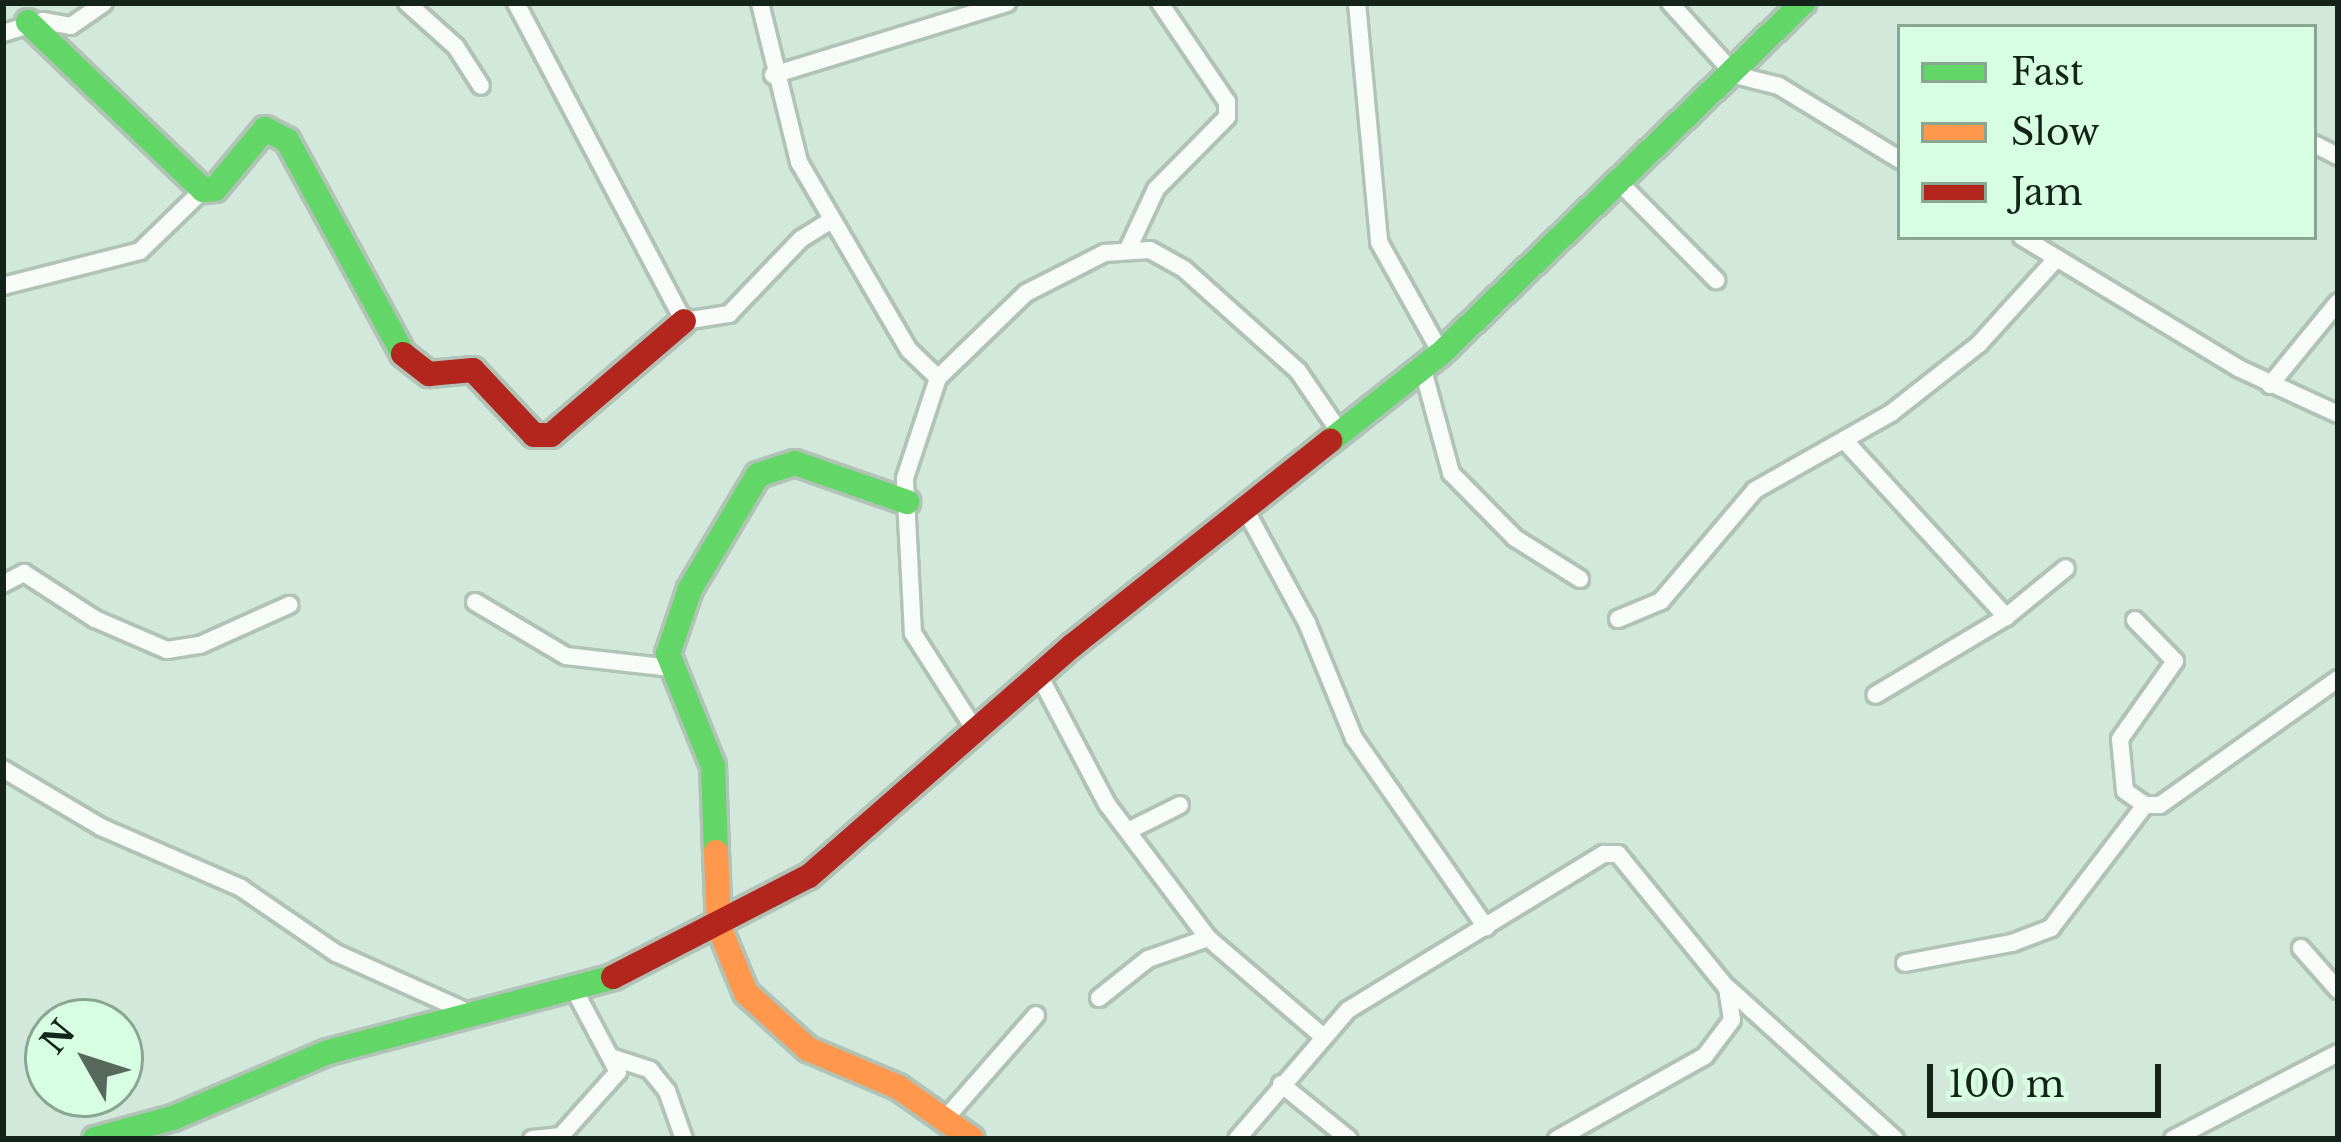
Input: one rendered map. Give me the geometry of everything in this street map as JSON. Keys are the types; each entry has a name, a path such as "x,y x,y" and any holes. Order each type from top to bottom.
{"main road":[{"path":"95,1139 124,1135 328,1052 575,991 718,927 842,852 1039,675 1431,360 1622,185 1803,3"},
{"path":"28,22 203,190 215,189 256,135 277,132 411,368 429,374 473,370 534,435 551,435 685,321"},
{"path":"907,502 795,464 758,475 672,628 671,668 718,789 718,927 746,993 778,1028 945,1119 972,1139"}],"street":[{"path":"3,33 28,22 71,26 104,3"},
{"path":"407,3 456,46 481,86"},
{"path":"516,3 685,321 729,314 802,239 831,220"},
{"path":"760,3 773,75 799,162 909,350 938,377"},
{"path":"773,75 1006,3"},
{"path":"975,730 913,633 907,502 920,418 938,377 1026,293 1129,247 1156,189 1227,117 1227,102 1160,3"},
{"path":"1358,3 1379,242 1431,360 1451,473 1487,514 1580,579"},
{"path":"1670,3 1735,75 1779,86 1897,158"},
{"path":"1769,42 1766,64 1779,86"},
{"path":"1622,185 1716,280"},
{"path":"3,286 140,251 203,190"},
{"path":"2030,240 2270,385 2338,415"},
{"path":"1129,247 1184,269 1298,370 1339,431"},
{"path":"1618,619 1661,601 1755,490 1845,441 1979,344 2056,258"},
{"path":"2270,385 2338,302"},
{"path":"1845,441 2006,617"},
{"path":"1244,507 1306,622 1354,738 1486,927"},
{"path":"1875,695 2006,617 2066,568"},
{"path":"3,584 24,573 95,620 167,650 200,645 289,605"},
{"path":"475,602 553,652 671,668"},
{"path":"2135,620 2175,661 2120,739 2125,791 2145,806 2160,806 2338,679"},
{"path":"1039,675 1128,831 1208,938 1321,1035"},
{"path":"3,769 101,827 242,888 336,953 472,1014"},
{"path":"1128,831 1180,805"},
{"path":"1905,963 2050,928 2145,806"},
{"path":"1237,1139 1321,1035 1381,988 1604,854 1618,854 1727,988 1895,1139"},
{"path":"1099,998 1148,959 1208,938"},
{"path":"2301,948 2338,990"},
{"path":"1557,1139 1705,1056 1732,1020 1727,988"},
{"path":"532,1139 559,1137 612,1082 614,1058 575,991"},
{"path":"945,1119 1036,1015"},
{"path":"2173,1139 2338,1053"},
{"path":"614,1058 650,1070 668,1091 684,1139"},
{"path":"1281,1084 1349,1139"}],"traffic: fast":[{"path":"1330,441 1441,353 1803,3"},
{"path":"28,22 203,190 215,189 265,129 287,140 403,354"},
{"path":"716,852 713,766 668,654 690,589 758,475 795,463 907,502"},
{"path":"95,1139 173,1118 328,1052 613,977"}],"traffic: slow":[{"path":"716,852 719,927 746,993 808,1049 898,1087 972,1139"}],"traffic: jam":[{"path":"403,354 429,374 473,370 534,435 551,435 684,321"},
{"path":"613,977 809,876 1072,646 1330,441"}]}
